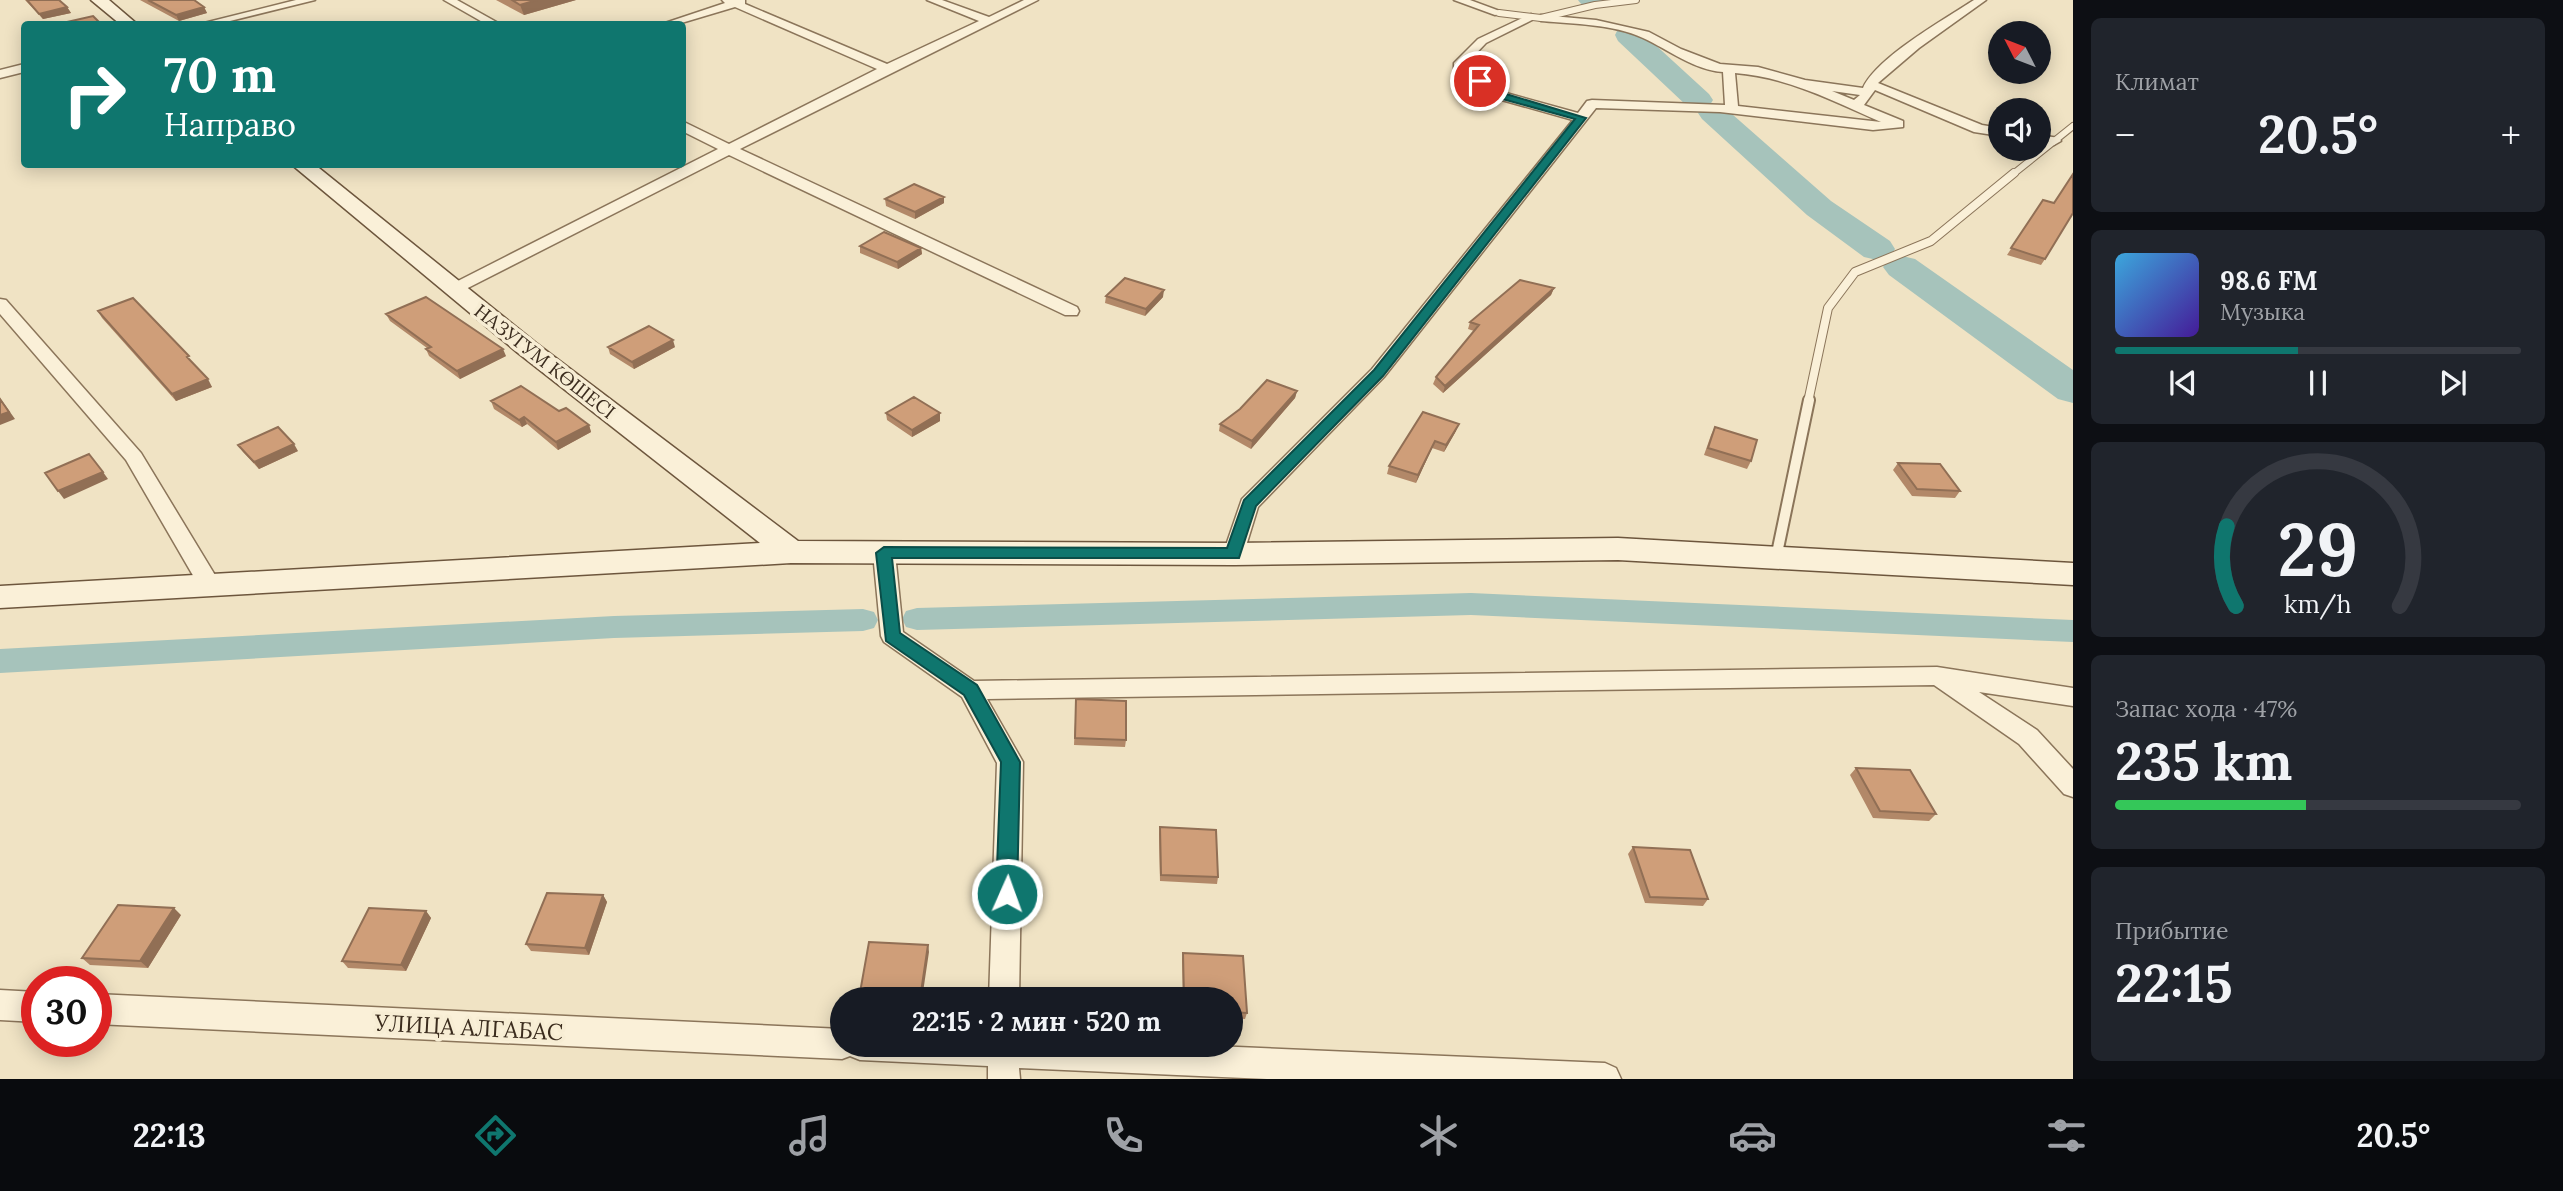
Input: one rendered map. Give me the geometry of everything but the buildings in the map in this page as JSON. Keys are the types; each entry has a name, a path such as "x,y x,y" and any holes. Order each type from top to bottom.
{"street":[{"path":"99,0 126,21"},
{"path":"219,21 310,0"},
{"path":"449,0 488,21"},
{"path":"932,0 987,20"},
{"path":"454,289 887,69 1033,0"},
{"path":"1459,0 1499,13"},
{"path":"1825,118 1864,100 1874,78 1916,43 1981,0"},
{"path":"677,21 736,1 887,69"},
{"path":"1234,554 1249,504 1378,373 1581,118 1592,104 1732,108 1825,118 1876,128 1898,124 1804,84 1758,71 1718,68 1676,52 1645,34 1597,23 1536,18 1482,41 1458,66 1502,96 1581,118"},
{"path":"0,74 21,69"},
{"path":"1729,69 1732,108"},
{"path":"1804,84 1869,88 1988,130"},
{"path":"686,127 1072,312"},
{"name":"НАЗУГУМ КӨШЕСІ","path":"306,168 454,289 791,552"},
{"path":"0,304 134,457 210,585"},
{"path":"0,597 791,552 1234,554 1618,549 2073,574"},
{"path":"884,553 892,636 970,690 1010,762 1004,987"},
{"path":"970,690 1937,676 2073,697"},
{"path":"1937,676 2028,737 2073,786"},
{"path":"0,1005 21,1006"},
{"name":"УЛИЦА АЛГАБАС","path":"112,1010 830,1043"},
{"path":"1003,1058 1605,1079"}],"lane":[{"path":"1499,13 1536,18 1595,5 1636,0"},
{"path":"1776,558 1828,308 1855,272 1931,241 2073,126"}],"waterway":[{"path":"1628,35 1698,100"},
{"path":"1713,113 1819,208 1877,249"},
{"path":"1902,267 2073,390"},
{"path":"917,619 1471,604 2073,631"},
{"path":"0,661 614,627 863,620"}],"route":[{"path":"1007,894 1010,762 970,690 892,636 884,553 1234,554 1249,504 1378,373 1581,118 1502,96 1480,81"}]}
